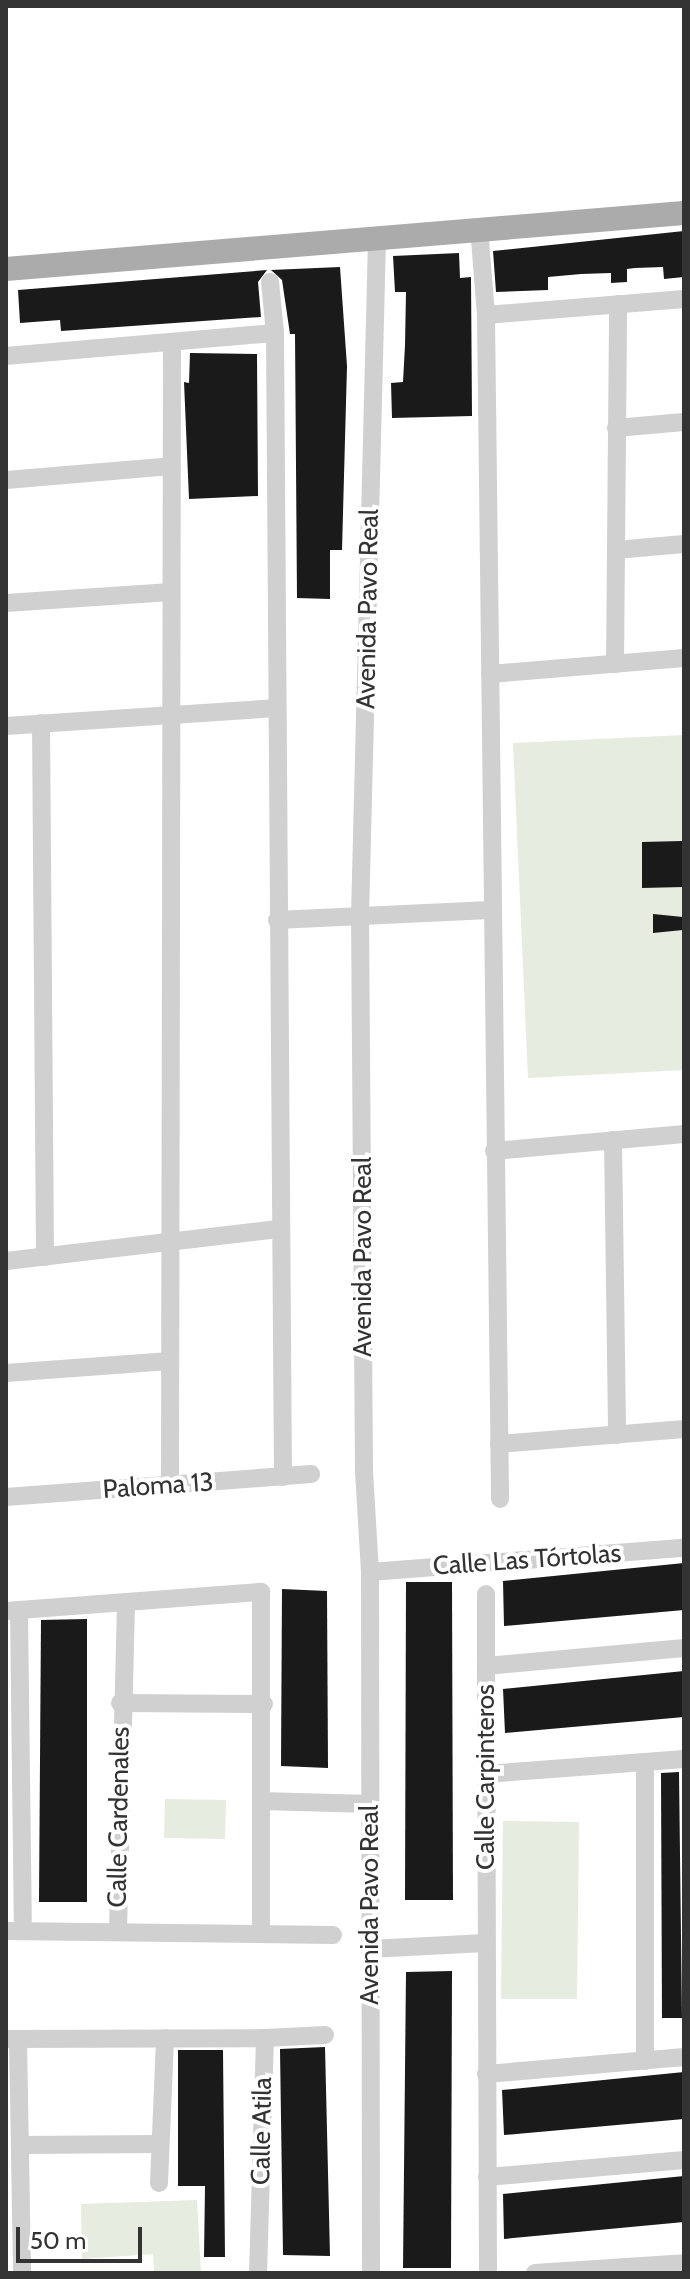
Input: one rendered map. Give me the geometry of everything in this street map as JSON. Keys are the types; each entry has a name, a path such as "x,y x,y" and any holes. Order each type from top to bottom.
{"main road":[{"path":"6,269 377,242 684,213"}],"street":[{"path":"480,240 486,315 490,910 500,1499"},
{"name":"Avenida Pavo Real","path":"371,2273 370,1572 364,1471 360,916 377,242"},
{"path":"270,282 275,333 275,708 283,1477"},
{"path":"486,315 684,299"},
{"path":"615,664 618,304"},
{"path":"6,356 275,333"},
{"path":"170,1485 172,344"},
{"path":"616,428 684,422"},
{"path":"6,480 171,466"},
{"path":"616,550 684,544"},
{"path":"6,603 171,592"},
{"path":"490,674 684,658"},
{"path":"6,726 275,708"},
{"path":"41,723 45,1257"},
{"path":"277,920 490,910"},
{"path":"494,1151 684,1134"},
{"path":"613,1140 617,1435"},
{"path":"6,1261 280,1229"},
{"path":"6,1373 170,1361"},
{"path":"499,1444 684,1429"},
{"name":"Paloma 13","path":"6,1497 311,1474"},
{"name":"Calle Las Tórtolas","path":"370,1572 684,1548"},
{"name":"Calle Cardenales","path":"261,1931 264,1704 261,1592 13,1611 14,1931 261,1931 333,1935"},
{"path":"486,1594 486,1666"},
{"name":"Calle Cardenales","path":"118,1931 120,1703 126,1602"},
{"name":"Calle Carpinteros","path":"488,2273 486,1666 684,1648"},
{"name":"Calle Cardenales","path":"120,1703 264,1704"},
{"path":"486,1774 684,1759"},
{"path":"645,1762 645,2061"},
{"path":"261,1801 370,1804"},
{"path":"370,1949 485,1943"},
{"path":"22,2273 20,2145 12,2039 325,2035"},
{"path":"159,2183 165,2038"},
{"name":"Calle Atila","path":"258,2273 265,2038"},
{"path":"486,2074 684,2057"},
{"path":"20,2145 160,2144"},
{"path":"487,2177 684,2160"},
{"path":"535,2273 684,2263"}],"shaded area":[{"path":"684,735 684,1070 528,1078 513,743"},
{"path":"165,1799 226,1800 225,1839 164,1838"},
{"path":"503,1821 579,1822 577,1999 501,1999"},
{"path":"197,2200 201,2273 154,2273 153,2254 82,2259 81,2204"}],"building":[{"path":"684,231 684,277 664,279 663,267 635,268 627,269 627,282 611,283 611,273 581,274 548,277 548,290 496,292 493,251"},
{"path":"459,253 460,278 471,277 472,416 392,418 391,383 403,382 406,292 395,292 393,256"},
{"path":"340,267 347,366 342,550 330,550 330,599 297,598 295,334 290,334 282,280 271,270"},
{"path":"267,270 258,282 261,317 61,331 60,320 20,323 18,290"},
{"path":"190,353 257,354 258,496 189,499 184,382 189,383"},
{"path":"682,841 684,887 642,888 642,842"},
{"path":"653,914 683,917 683,930 653,933"},
{"path":"684,1563 684,1610 504,1626 503,1581"},
{"path":"406,1582 452,1582 453,1900 405,1900"},
{"path":"282,1589 327,1591 328,1768 281,1766"},
{"path":"87,1619 87,1902 39,1902 41,1620"},
{"path":"684,1671 684,1717 505,1733 503,1689"},
{"path":"679,1772 682,2018 662,2018 661,1773"},
{"path":"452,1971 451,2268 403,2268 406,1972"},
{"path":"325,2047 330,2256 283,2255 280,2049"},
{"path":"178,2050 223,2050 225,2257 204,2257 205,2186 178,2186"},
{"path":"684,2072 684,2119 504,2135 502,2090"},
{"path":"684,2176 684,2222 504,2239 503,2194"}]}
